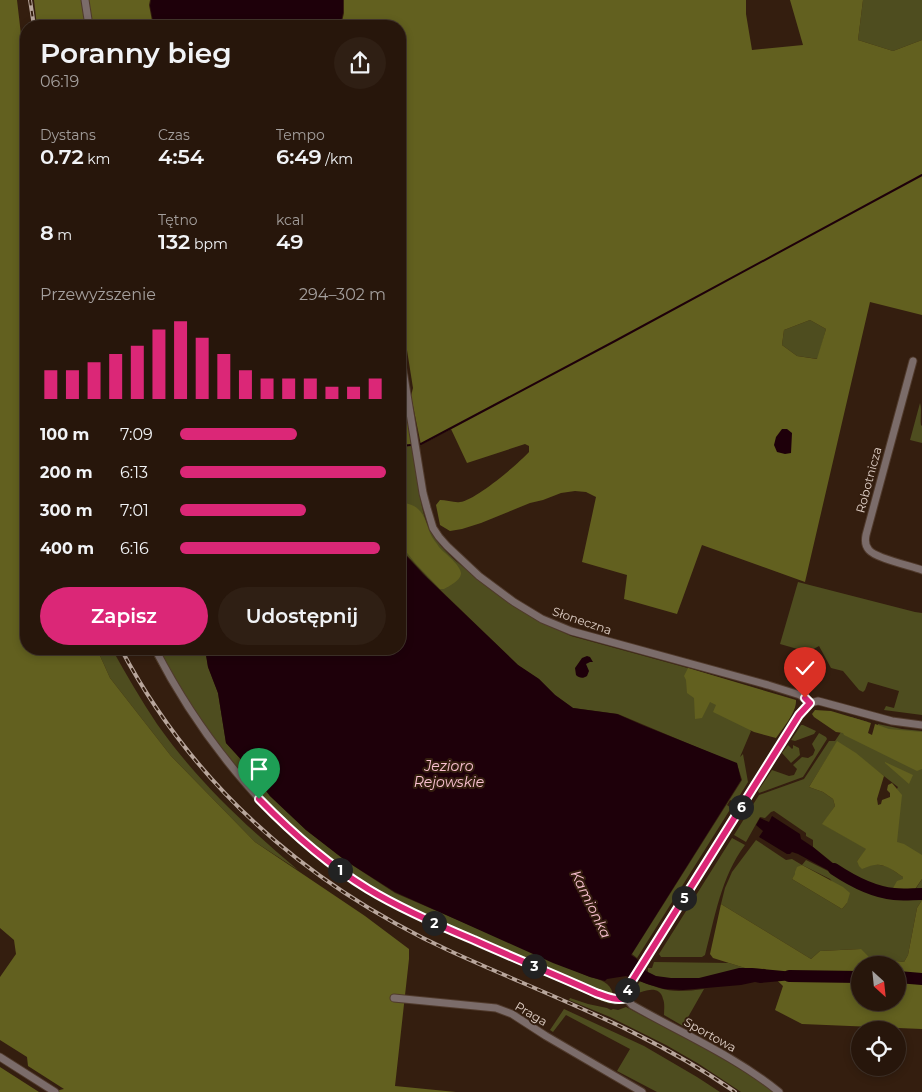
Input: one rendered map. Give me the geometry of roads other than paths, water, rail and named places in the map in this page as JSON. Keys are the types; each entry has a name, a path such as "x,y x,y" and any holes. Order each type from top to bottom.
{"street":[{"path":"85,0 88,20"},
{"name":"Robotnicza","path":"913,361 865,541 867,548 874,554 922,570"},
{"name":"Słoneczna","path":"406,388 423,493 431,522 439,537 447,546 479,576 514,602 542,619 571,631 800,695 810,703 822,702 892,721 922,725"},
{"path":"158,655 184,700 234,770 259,799 290,830 345,874 389,901 430,921 615,1000 628,999 626,992 644,960 799,715 810,703"},
{"name":"Praga","path":"394,998 496,1008 508,1012 642,1092"},
{"name":"Sportowa","path":"628,999 632,1005 735,1061 779,1092"},
{"path":"0,1058 55,1092"}],"water":[{"path":"151,0 343,0 343,13 341,20 153,20 150,6"},
{"path":"782,429 787,429 792,433 791,453 777,452 774,445 776,437"},
{"name":"Jezioro Rejowskie","path":"406,556 518,665 539,679 555,695 573,708 617,714 737,763 741,780 631,955 637,959 646,971 656,976 671,978 699,978 739,968 752,968 805,973 804,979 683,990 664,989 626,976 605,981 553,963 395,892 346,861 306,830 270,796 226,743 218,693 208,667 206,655 406,655"},
{"path":"587,656 593,662 586,664 589,671 584,678 576,675 575,668 582,658"},
{"path":"772,816 800,834 801,839 848,876 846,880 798,854 792,852 787,854 759,837 763,831 756,825 760,818 769,822"}],"waterway":[{"path":"421,444 922,175"},
{"path":"406,445 411,445"},
{"name":"Kamionka","path":"834,869 855,882 878,891 897,894 922,894"},
{"name":"Kamionka","path":"789,976 851,977"},
{"name":"Kamionka","path":"906,978 922,979"}],"railway":[{"path":"30,0 33,20"},
{"path":"125,655 151,699 184,746 220,788 260,827 303,863 349,896 398,925 450,951 596,1015 667,1050 735,1092"}]}
